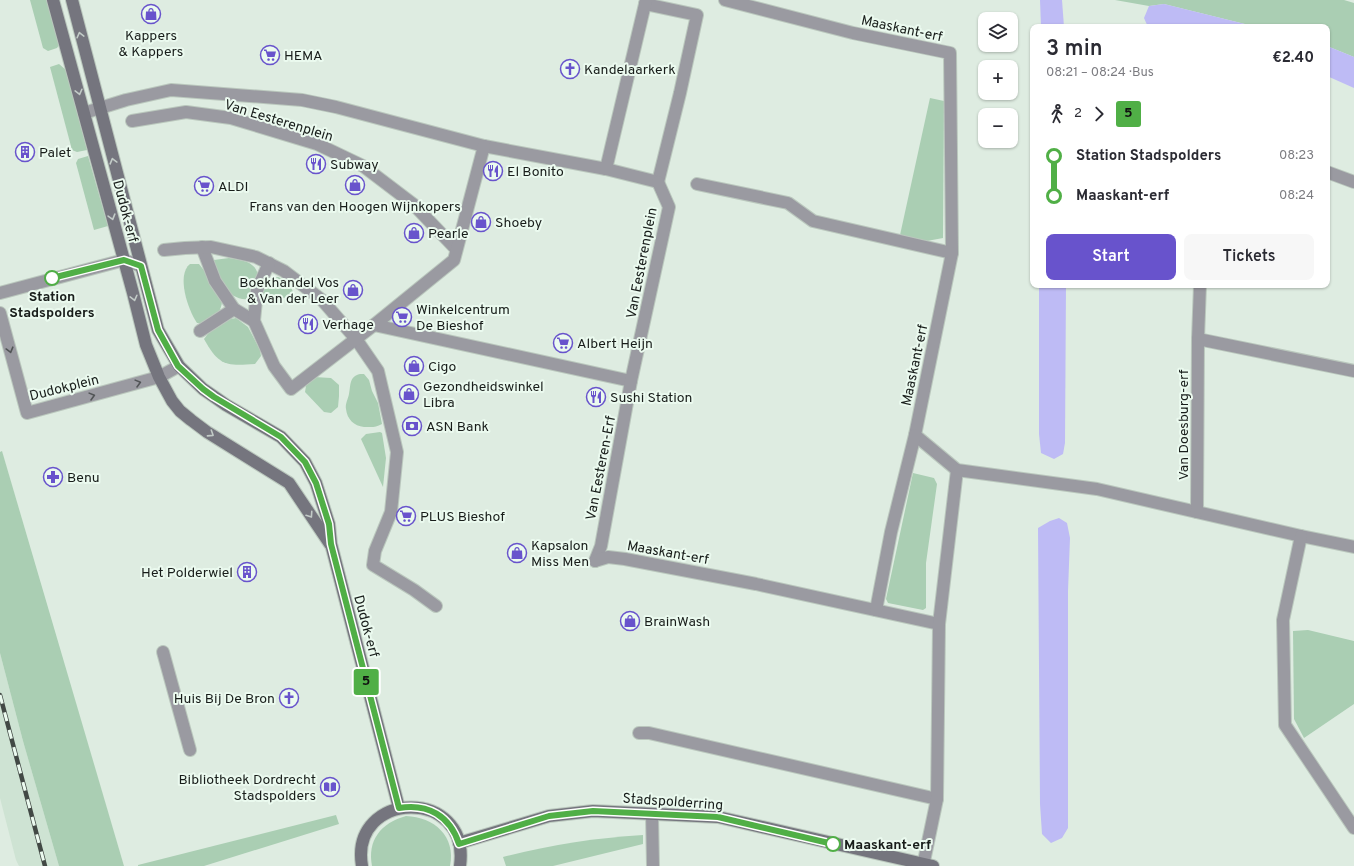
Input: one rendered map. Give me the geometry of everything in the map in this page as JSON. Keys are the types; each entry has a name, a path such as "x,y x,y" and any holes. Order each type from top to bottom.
{"street":[{"name":"Dudok-erf","path":"53,0 146,345 159,377 172,401 180,411 207,432 288,483 331,544"},
{"name":"Dudok-erf","path":"72,0 158,330 178,366 214,397 281,437 305,462 316,483 329,524 331,544 399,808"},
{"name":"Maaskant-erf","path":"725,0 853,33 950,54 952,253 915,435 892,532 876,610"},
{"path":"606,169 645,2 697,16 658,182"},
{"name":"Van Eesterenplein","path":"84,113 126,100 170,90 302,100 484,146 606,169 658,182 669,207 631,381"},
{"name":"Van Eesterenplein","path":"132,121 186,112 231,118 317,144 363,166 413,204 456,249"},
{"path":"269,264 257,290 254,321 274,366 291,389 374,325 454,260 484,146"},
{"path":"1330,173 1354,182"},
{"path":"697,184 788,203 812,221 952,253"},
{"path":"202,247 215,281 234,309 254,321"},
{"path":"164,250 211,247 256,257 284,271 322,300 356,339 378,371 398,452 391,512 375,551 373,565 414,590 436,606"},
{"path":"0,293 124,260 141,266"},
{"name":"Van Doesburg-erf","path":"1198,512 1198,339 1200,288"},
{"path":"200,331 234,309"},
{"name":"Dudokplein","path":"0,312 28,413 159,377"},
{"path":"374,325 631,381"},
{"path":"1198,339 1354,371"},
{"path":"159,377 178,366"},
{"name":"Van Eesteren-Erf","path":"595,561 600,546 631,381"},
{"path":"915,435 958,470 1097,489 1354,547"},
{"path":"926,865 937,799 939,624 958,470"},
{"path":"1301,536 1283,620 1285,725 1354,828"},
{"name":"Maaskant-erf","path":"595,561 608,557 625,559 756,584 939,624"},
{"path":"163,652 170,699 190,750"},
{"path":"639,733 649,733 937,799"},
{"path":"362,866 362,849 368,830 382,816 399,808 414,806 436,813 453,829 461,851 460,866"},
{"name":"Stadspolderring","path":"459,844 549,816 593,811 718,817 926,865"},
{"path":"652,814 653,866"}],"shaded area":[{"path":"0,653 23,741 59,866 19,866 16,860 0,798"}],"green space":[{"path":"30,0 47,0 59,45 57,48 48,51 43,48"},
{"path":"1115,0 1344,0 1354,3 1354,57 1330,47 1330,24 1245,24 1164,4 1149,6"},
{"path":"59,64 66,70 87,150 77,152 72,150 50,67"},
{"path":"930,98 944,101 943,238 927,241 900,235"},
{"path":"88,156 108,226 94,230 76,163 78,159"},
{"path":"229,258 247,262 253,265 256,269 258,279 248,299 241,299 230,293 222,282 213,263 214,260"},
{"path":"190,264 199,264 222,301 218,314 213,320 207,323 197,323 187,302 184,276 186,269"},
{"path":"278,277 283,279 291,286 293,292 281,299 266,298 262,291 265,285 269,280"},
{"path":"236,318 248,327 260,350 261,356 255,364 237,365 224,362 214,355 204,339 218,324 226,320"},
{"path":"364,374 369,380 372,391 378,403 382,424 377,426 364,427 354,424 349,419 347,413 346,405 351,381 356,375"},
{"path":"314,377 331,378 339,385 338,407 331,413 324,412 305,392 307,380"},
{"path":"382,433 386,458 383,487 361,439 366,434"},
{"path":"2,451 124,866 59,866 23,741 0,653 0,452"},
{"path":"913,473 934,478 937,484 926,563 926,608 923,610 888,603 886,599"},
{"path":"1308,630 1354,641 1354,704 1304,738 1294,719 1293,631"},
{"path":"336,815 339,824 204,866 138,866 138,865"},
{"path":"406,816 426,820 441,830 450,846 450,866 372,866 372,848 378,834 389,823"},
{"path":"643,835 643,844 553,866 506,866 503,857 572,843"}],"water":[{"path":"1040,0 1062,0 1064,24 1041,24"},
{"path":"1164,4 1245,24 1147,24 1144,18 1149,6"},
{"path":"1330,47 1354,57 1354,88 1330,77"},
{"path":"1039,288 1066,288 1065,443 1063,454 1054,459 1041,453 1039,434"},
{"path":"1059,518 1067,523 1070,538 1068,591 1068,828 1062,838 1051,843 1042,834 1040,804 1038,528"}],"railway":[{"path":"0,695 45,866"}],"bus line":[{"name":"5","path":"52,278 124,260 141,266 150,295 158,330 178,366 214,397 281,437 305,462 316,483 329,524 331,544 399,808 414,806 436,813 453,829 459,844 549,816 593,811 718,817 833,844"}],"place":[{"name":"Kappers & Kappers","path":"151,14"},
{"name":"HEMA","path":"270,55"},
{"name":"Kandelaarkerk","path":"570,69"},
{"name":"Palet","path":"25,152"},
{"name":"Subway","path":"316,164"},
{"name":"El Bonito","path":"493,171"},
{"name":"Frans van den Hoogen Wijnkopers","path":"355,185"},
{"name":"ALDI","path":"204,186"},
{"name":"Shoeby","path":"481,222"},
{"name":"Pearle","path":"414,233"},
{"name":"Station Stadspolders","path":"52,278"},
{"name":"Boekhandel Vos & Van der Leer","path":"353,290"},
{"name":"Winkelcentrum De Bieshof","path":"402,317"},
{"name":"Verhage","path":"308,324"},
{"name":"Albert Heijn","path":"563,343"},
{"name":"Cigo","path":"414,366"},
{"name":"Gezondheidswinkel Libra","path":"409,394"},
{"name":"Sushi Station","path":"596,397"},
{"name":"ASN Bank","path":"412,426"},
{"name":"Benu","path":"53,477"},
{"name":"PLUS Bieshof","path":"406,516"},
{"name":"Kapsalon Miss Men","path":"517,553"},
{"name":"Het Polderwiel","path":"247,572"},
{"name":"BrainWash","path":"630,621"},
{"name":"Huis Bij De Bron","path":"289,698"},
{"name":"Bibliotheek Dordrecht Stadspolders","path":"330,787"},
{"name":"Maaskant-erf","path":"833,844"}]}
